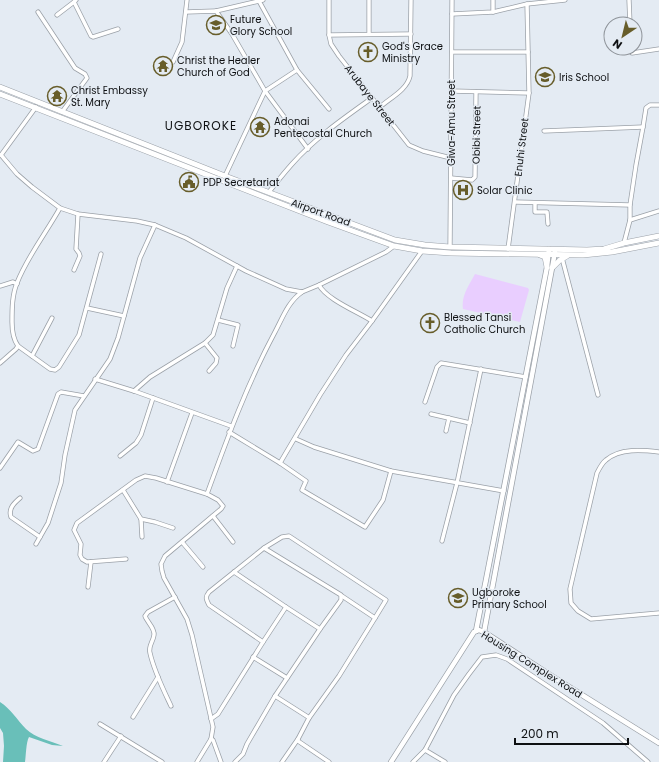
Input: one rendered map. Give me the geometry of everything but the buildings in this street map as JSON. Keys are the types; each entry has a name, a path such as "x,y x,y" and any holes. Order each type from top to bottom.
{"main road":[{"name":"Airport Road","path":"0,87 225,176 395,240 450,247 552,252 598,249 659,236"},
{"name":"Airport Road","path":"0,94 338,226 394,246 422,251 480,254 540,254 552,252 568,255 596,254 659,243"},
{"path":"338,226 340,219"},
{"path":"540,254 545,257 550,267 568,255"}],"street":[{"path":"173,62 182,42 187,0"},
{"path":"186,12 216,11 261,0 297,70 329,109"},
{"name":"Arubaye Street","path":"329,0 329,35 331,44 339,56 409,144 423,151 451,158"},
{"path":"369,0 369,34"},
{"path":"380,107 409,82 411,0"},
{"name":"Giwa-Amu Street","path":"450,247 452,0"},
{"path":"493,0 493,12"},
{"path":"452,14 493,12 527,4 565,0"},
{"path":"629,0 630,16"},
{"path":"57,15 75,1 91,36 93,37 118,29"},
{"name":"Enuhi Street","path":"508,249 528,92 527,4"},
{"path":"216,11 232,34 265,91 308,148"},
{"path":"38,12 75,68 85,74 87,78 62,112"},
{"path":"329,35 411,34"},
{"path":"643,51 659,49"},
{"path":"452,52 528,52"},
{"path":"225,176 265,91 297,70"},
{"path":"452,91 528,92"},
{"name":"Obibi Street","path":"451,178 472,180 475,177 476,92"},
{"path":"268,192 308,148 340,121 372,98"},
{"path":"624,243 630,220 630,205 646,108 650,105 659,105"},
{"path":"36,107 1,155 17,174 60,208 78,214 137,221 155,225 186,238 237,266 286,289 302,292"},
{"path":"544,131 643,128"},
{"path":"515,202 630,205"},
{"path":"534,203 535,212 547,212 548,224"},
{"path":"60,208 27,262 17,284 12,307 12,331 18,346 50,369 55,370 59,367 80,335 101,254"},
{"path":"630,220 659,211"},
{"path":"74,270 80,256 76,249 78,214"},
{"path":"36,544 48,523 61,483 65,455 75,410 110,359 118,338 140,258 155,225"},
{"path":"207,494 243,397 293,298 302,292 386,252 394,246"},
{"path":"280,463 296,439 320,395 346,355 422,251"},
{"path":"484,632 552,252"},
{"path":"562,258 598,395"},
{"path":"134,391 150,377 205,343 213,335 227,288 237,266"},
{"path":"476,631 526,377 550,267"},
{"path":"0,286 13,282 17,284"},
{"path":"319,285 328,296 372,321"},
{"path":"87,308 124,316"},
{"path":"32,356 52,318"},
{"path":"218,320 238,325 233,346"},
{"path":"205,343 218,358 216,363 209,371"},
{"path":"0,363 18,346"},
{"path":"425,402 437,367 441,363 526,377"},
{"path":"442,541 457,483 481,369"},
{"path":"95,379 134,391 231,426"},
{"path":"0,468 18,442 33,451 38,449 58,394 61,392 84,396"},
{"path":"120,456 136,443 141,435 153,398"},
{"path":"167,482 192,413"},
{"path":"431,414 470,423"},
{"path":"446,431 449,418"},
{"path":"229,432 280,463 306,481 302,490 365,527 383,500 392,471"},
{"path":"296,439 314,447 392,471 504,491"},
{"path":"659,452 640,450 617,453 605,460 597,473 570,589 571,603 578,611 591,619 659,613"},
{"path":"126,559 91,562 87,562 82,559 80,555 81,544 74,530 74,526 136,480 145,476 167,482 207,494 218,500 223,506 165,556 161,564 164,578 187,619 213,727 211,740 197,762"},
{"path":"123,490 141,519 142,537"},
{"path":"20,498 10,509 11,517 40,537"},
{"path":"213,516 233,542"},
{"path":"141,519 173,528"},
{"path":"263,642 209,605 206,600 206,596 264,548 282,537 289,536 386,600 339,676 309,718 298,739 282,762"},
{"path":"182,542 203,567"},
{"path":"264,548 375,618"},
{"path":"88,587 91,562"},
{"path":"234,572 320,629"},
{"path":"236,762 240,758 275,696 341,600 341,596"},
{"path":"171,706 158,677 149,648 154,636 154,630 145,616 148,612 175,597"},
{"path":"211,719 218,714 286,607"},
{"name":"Housing Complex Road","path":"391,762 476,631 484,632 659,743"},
{"path":"414,762 425,750 454,695 482,657 496,655 507,659 602,722 648,762"},
{"path":"254,657 287,678"},
{"path":"133,717 158,677"},
{"path":"275,696 309,718"},
{"path":"100,724 162,762"},
{"path":"104,762 121,736"},
{"path":"298,739 300,743 328,762"},
{"path":"211,740 213,740 221,762"},
{"path":"425,750 445,762"},
{"path":"151,762 154,757"},
{"path":"240,758 244,762"}],"shaded area":[{"path":"475,274 528,288 529,290 520,322 463,309 464,295"},
{"path":"0,702 30,732 38,737 63,746 52,745 29,737 25,762 3,762 4,746 3,733 0,728"}],"place":[{"name":"Future Glory School","path":"216,25"},
{"name":"God's Grace Ministry","path":"368,52"},
{"name":"Christ the Healer Church of God","path":"163,66"},
{"name":"Iris School","path":"545,77"},
{"name":"Christ Embassy St. Mary","path":"57,96"},
{"name":"Adonai Pentecostal Church","path":"260,127"},
{"name":"PDP Secretariat","path":"189,182"},
{"name":"Solar Clinic","path":"463,190"},
{"name":"Blessed Tansi Catholic Church","path":"430,323"},
{"name":"Ugboroke Primary School","path":"458,598"}],"district":[{"name":"UGBOROKE","path":"201,126"}]}
